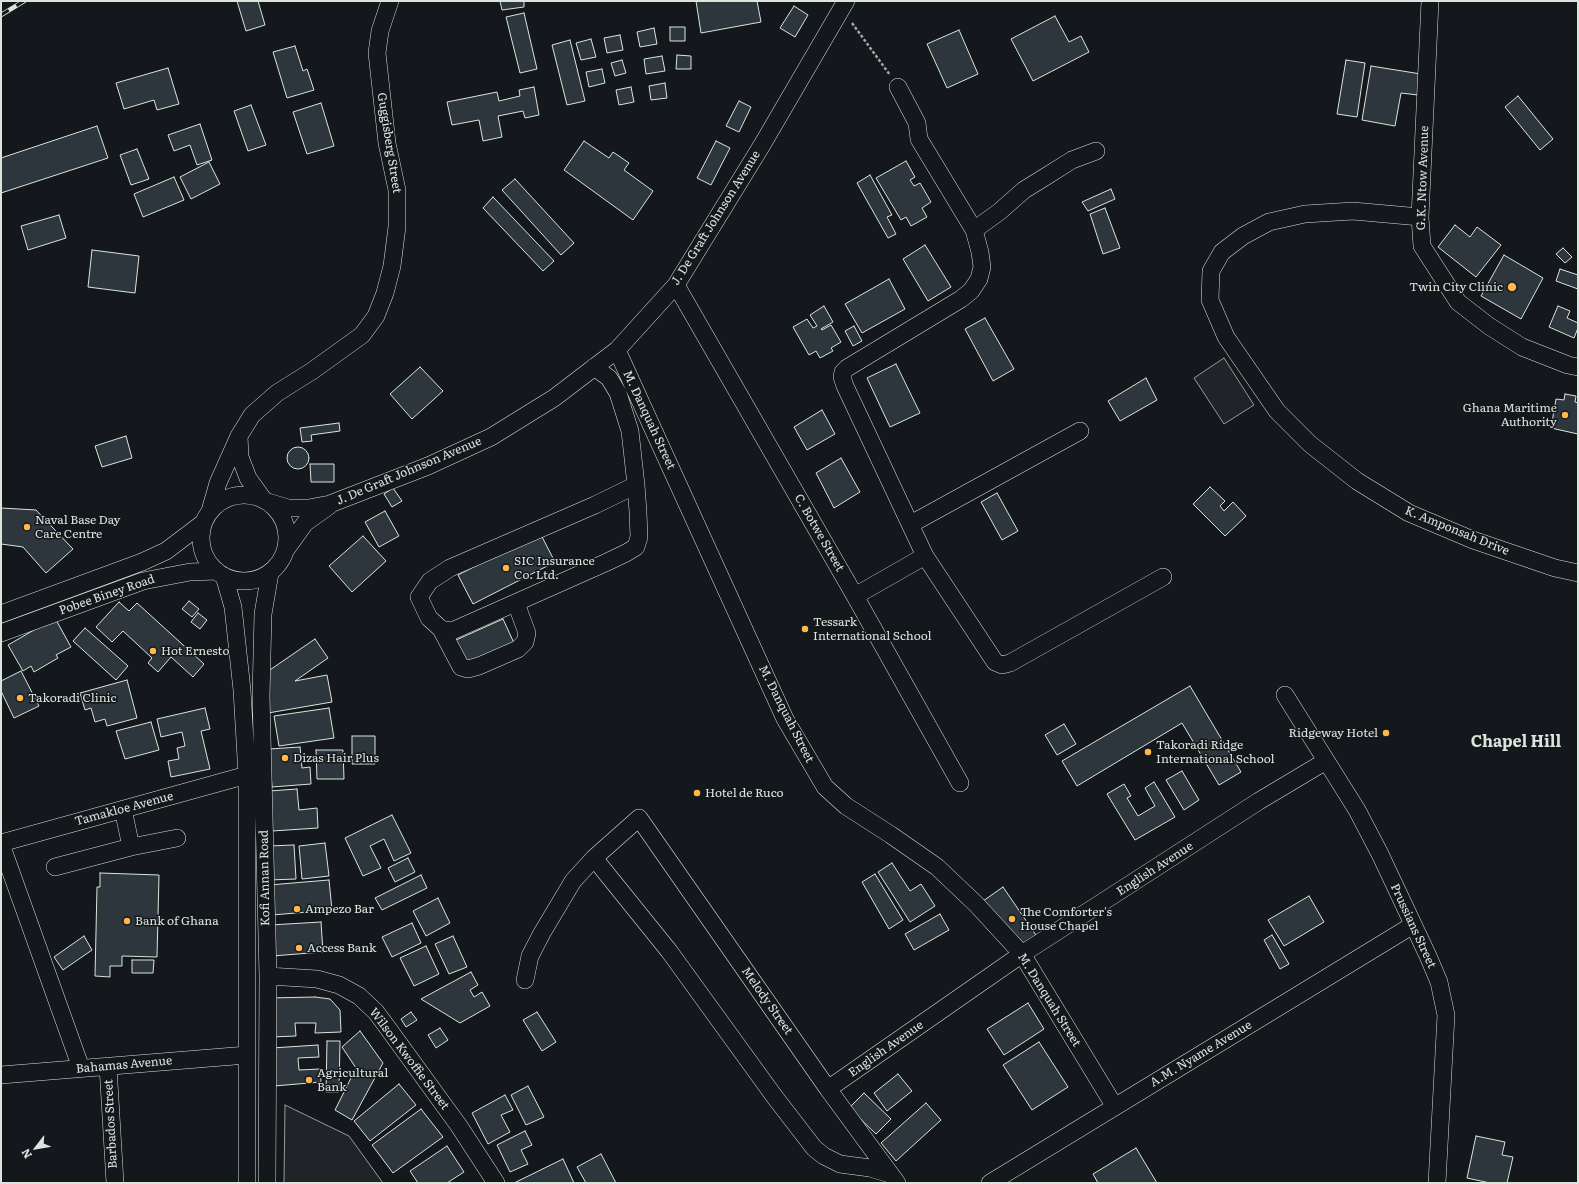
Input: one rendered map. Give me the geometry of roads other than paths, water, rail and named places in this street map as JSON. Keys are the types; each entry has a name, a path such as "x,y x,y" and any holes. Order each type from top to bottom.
{"street":[{"name":"Guggisberg Street","path":"207,517 218,483 239,436 252,416 277,393 325,362 362,335 376,316 385,293 392,266 398,227 397,190 387,143 377,53 380,31 390,1"},
{"name":"G.K. Ntow Avenue","path":"1430,1 1420,217 1422,246 1458,302 1488,326 1522,347 1568,365 1578,367"},
{"name":"J. De Graft Johnson Avenue","path":"265,501 288,508 309,508 330,504 428,466 491,437 554,398 617,350 676,285 762,145 844,5"},
{"path":"898,87 917,123 919,139 974,230 980,252 982,267 979,279 971,291 961,299 847,368 843,372 842,377 926,556 995,662 1002,665 1010,663 1163,577"},
{"path":"974,230 999,212 1024,190 1072,160 1096,151"},
{"name":"K. Amponsah Drive","path":"1420,217 1353,211 1305,214 1268,222 1243,236 1222,252 1211,271 1210,300 1226,337 1277,411 1310,444 1357,481 1409,513 1474,540 1555,568 1578,574"},
{"name":"C. Botwe Street","path":"676,285 855,596 960,783"},
{"name":"M. Danquah Street","path":"617,350 785,719 825,787 846,806 937,867 976,904 1022,954 1115,1107"},
{"path":"441,629 452,631 626,554 636,547 639,537 636,485 630,431 618,393 609,378 594,367"},
{"path":"911,524 1080,431"},
{"path":"239,436 240,457 248,478 265,501"},
{"path":"516,602 527,633 525,642 518,648 468,670 461,667 441,629 428,618 419,596 430,581 450,568 588,508 636,485"},
{"path":"234,495 249,495 265,501 273,506 281,516 286,527 287,539 285,552 279,563 270,573 259,579 247,581 235,580 220,574 208,562 202,549 201,536 207,517 221,501 234,495"},
{"name":"J. De Graft Johnson Avenue","path":"285,552 305,523 330,504"},
{"name":"Pobee Biney Road","path":"1,614 166,551 207,517"},
{"path":"855,596 926,556"},
{"name":"Pobee Biney Road","path":"1,633 143,581 190,572 220,574"},
{"name":"Kofi Annan Road","path":"266,1183 268,976 261,696 263,614 270,573"},
{"name":"Kofi Annan Road","path":"220,574 233,607 242,690 247,775 247,1183"},
{"name":"Prussians Street","path":"1285,695 1326,761 1380,854 1439,982 1446,1016 1437,1183"},
{"name":"English Avenue","path":"828,1089 1022,954 1253,805 1326,761"},
{"name":"Tamakloe Avenue","path":"1,843 247,775"},
{"path":"123,809 131,848"},
{"name":"Melody Street","path":"594,858 639,818 828,1089 893,1178"},
{"path":"55,867 177,838"},
{"path":"1,843 81,1068"},
{"path":"525,980 528,962 542,933 573,881 594,858 669,950 774,1096 814,1148 824,1156 840,1164 870,1168 893,1178"},
{"name":"A.M. Nyame Avenue","path":"990,1183 1413,925"},
{"name":"Wilson Kwoffie Street","path":"268,976 317,979 339,985 363,1000 376,1012 390,1031 459,1126 496,1183"},
{"name":"Bahamas Avenue","path":"1,1075 247,1055"},
{"name":"Barbados Street","path":"108,1066 114,1183"}],"railway":[{"path":"1,15 24,1"}],"place":[{"name":"Twin City Clinic","path":"1512,287"},
{"name":"Ghana Maritime Authority","path":"1565,415"},
{"name":"Naval Base Day Care Centre","path":"27,527"},
{"name":"SIC Insurance Co. Ltd.","path":"506,568"},
{"name":"Tessark International School","path":"805,629"},
{"name":"Hot Ernesto","path":"153,651"},
{"name":"Takoradi Clinic","path":"20,698"},
{"name":"Ridgeway Hotel","path":"1386,733"},
{"name":"Takoradi Ridge International School","path":"1148,752"},
{"name":"Dizas Hair Plus","path":"285,758"},
{"name":"Hotel de Ruco","path":"697,793"},
{"name":"Ampezo Bar","path":"297,909"},
{"name":"The Comforter's House Chapel","path":"1012,919"},
{"name":"Bank of Ghana","path":"127,921"},
{"name":"Access Bank","path":"299,948"},
{"name":"Agricultural Bank","path":"309,1080"}],"district":[{"name":"Chapel Hill","path":"1516,742"}]}
